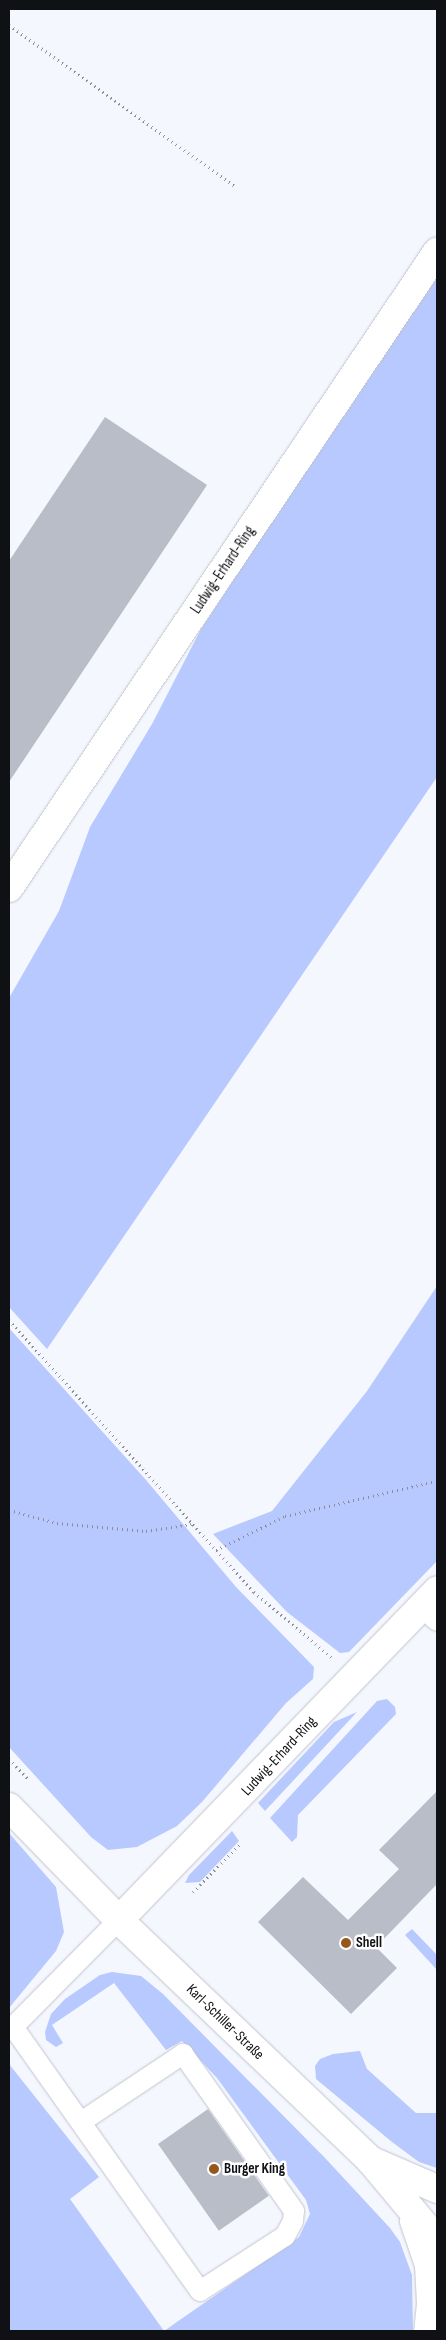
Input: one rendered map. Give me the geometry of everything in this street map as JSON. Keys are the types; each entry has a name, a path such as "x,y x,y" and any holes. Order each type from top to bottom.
{"street":[{"name":"Ludwig-Erhard-Ring","path":"9,888 437,252"},
{"name":"Ludwig-Erhard-Ring","path":"119,1920 355,1676 432,1606"},
{"name":"Karl-Schiller-Straße","path":"9,1807 119,1920 370,2160 406,2206 437,2240"},
{"path":"370,2160 437,2189"},
{"path":"406,2206 429,2265 431,2304 428,2331"}],"lane":[{"path":"81,2122 183,2054 294,2211 285,2236 200,2291 14,2027 119,1920"}],"path":[{"path":"9,25 236,187"},
{"path":"9,1320 216,1550 282,1617 355,1676"},
{"path":"216,1550 285,1516 437,1481"},
{"path":"9,1510 57,1523 146,1531 192,1524"}],"shaded area":[{"path":"437,271 437,777 47,1349 9,1307 9,998 59,911 90,827 152,724 201,629"},
{"path":"437,1286 437,1561 349,1652 340,1653 287,1612 213,1534 272,1511 367,1391"},
{"path":"9,1328 146,1480 236,1587 314,1667 313,1679 286,1703 202,1802 177,1826 137,1847 108,1850 91,1837 9,1747"},
{"path":"387,1699 395,1707 396,1714 298,1815 297,1837 292,1842 270,1818 377,1701"},
{"path":"357,1712 265,1811 258,1803 334,1722"},
{"path":"232,1831 239,1841 200,1882 185,1883 189,1875"},
{"path":"9,1833 56,1887 64,1932 56,1951 9,2008"},
{"path":"412,1929 437,1955 437,1970 405,1935"},
{"path":"112,1972 141,1976 163,1994 326,2159 390,2228 400,2242 412,2275 413,2331 164,2331 299,2237 310,2214 306,2200 217,2078 182,2041 166,2050 114,1983 52,2025 63,2043 56,2047 46,2040 45,2032 51,2014 65,1999 100,1975"},
{"path":"360,2051 367,2069 416,2113 437,2113 437,2168 419,2162 316,2079 315,2066 320,2059 333,2054"},
{"path":"9,2064 99,2177 70,2199 164,2331 9,2331"}],"building":[{"path":"105,417 207,485 9,782 9,561"},
{"path":"437,1791 437,1884 376,1947 397,1968 351,2014 258,1922 303,1877 348,1920 399,1869 379,1850"},
{"name":"Burger King","path":"208,2109 269,2196 219,2231 158,2144"}],"place":[{"name":"Shell","path":"346,1943"},
{"name":"Burger King","path":"214,2169"}]}
